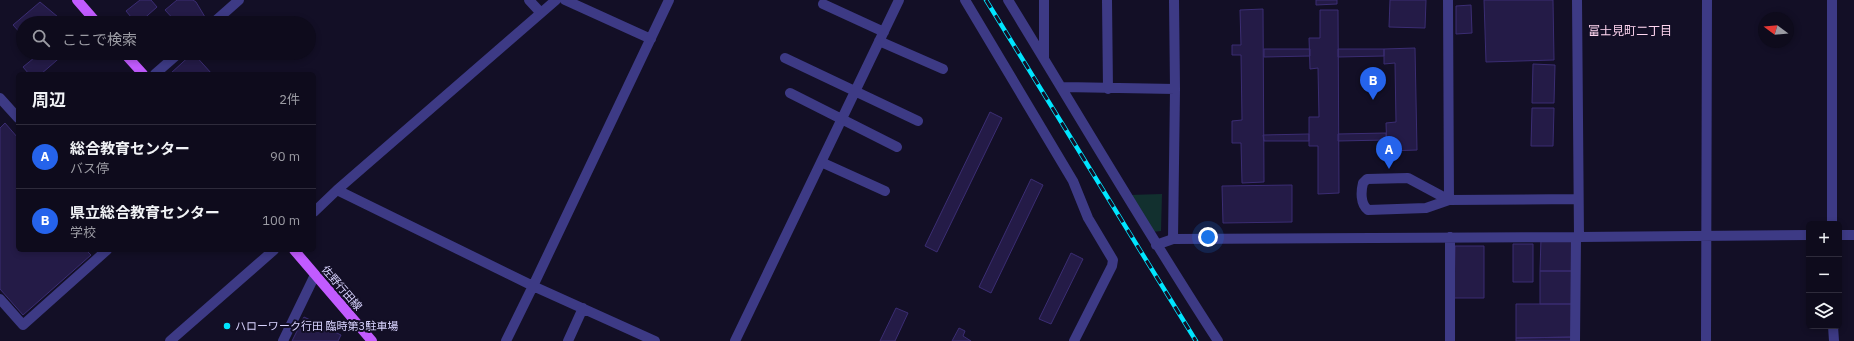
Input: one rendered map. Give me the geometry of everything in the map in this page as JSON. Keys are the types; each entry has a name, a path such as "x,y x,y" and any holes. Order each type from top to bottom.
{"main road":[{"path":"77,0 91,16"},
{"path":"130,60 141,72"},
{"name":"佐野行田線","path":"296,252 372,341"}],"street":[{"path":"221,16 239,0"},
{"path":"530,0 541,13"},
{"path":"316,210 337,190 556,0"},
{"path":"565,0 651,39"},
{"path":"506,341 669,0"},
{"path":"735,341 899,0"},
{"path":"965,0 1074,181 1088,218 1113,260 1112,266 1074,341"},
{"path":"1008,0 1063,87 1156,245 1218,341"},
{"path":"1044,0 1044,58"},
{"path":"1107,0 1108,89"},
{"path":"1173,239 1175,89 1174,0"},
{"path":"1448,0 1449,200"},
{"path":"1575,341 1576,238 1579,237 1577,0"},
{"path":"1706,341 1707,0"},
{"path":"1832,0 1832,221"},
{"path":"824,4 943,69"},
{"path":"785,58 918,121"},
{"path":"157,72 171,60"},
{"path":"1063,87 1175,89"},
{"path":"790,93 897,147"},
{"path":"0,98 16,116"},
{"path":"821,162 885,191"},
{"path":"1449,200 1408,178 1367,179 1362,186 1362,203 1368,210 1426,208 1449,200 1578,199"},
{"path":"337,190 533,286 655,341"},
{"path":"1842,235 1854,235"},
{"path":"1156,245 1173,239 1806,236"},
{"path":"1450,237 1450,341"},
{"path":"0,299 23,325 105,252"},
{"path":"170,341 272,252"},
{"path":"283,341 315,275"},
{"path":"568,341 583,308"},
{"path":"1833,329 1834,341"}],"green space":[{"path":"1162,194 1161,231 1152,232 1129,195"}],"building":[{"path":"140,0 151,0 157,7 147,16 130,16 126,11"},
{"path":"177,0 193,0 196,2 204,16 171,16 165,10"},
{"path":"1316,0 1337,0 1337,4 1316,5"},
{"path":"1390,0 1426,0 1425,28 1389,27"},
{"path":"1484,0 1553,0 1554,60 1486,62"},
{"path":"40,2 57,16 24,16"},
{"path":"1471,5 1472,33 1456,34 1456,6"},
{"path":"1263,9 1264,182 1242,183 1241,143 1232,143 1232,121 1242,120 1241,55 1232,55 1232,45 1241,45 1240,10"},
{"path":"1320,10 1338,10 1339,193 1318,194 1318,146 1309,146 1309,117 1319,117 1318,68 1310,69 1309,38 1320,38"},
{"path":"1415,48 1417,150 1387,151 1386,123 1396,122 1395,63 1384,64 1384,49"},
{"path":"1264,49 1310,49 1310,56 1264,57"},
{"path":"1338,49 1384,49 1384,56 1338,57"},
{"path":"32,60 57,60 43,72 27,72 23,67"},
{"path":"185,60 199,60 210,72 172,72"},
{"path":"1533,64 1555,65 1554,103 1532,103"},
{"path":"1532,108 1554,108 1553,146 1531,146"},
{"path":"990,112 1002,118 937,252 925,246"},
{"path":"5,123 16,136 16,252 88,252 91,255 23,315 0,289 0,128"},
{"path":"1386,133 1386,140 1338,141 1338,134"},
{"path":"1309,134 1309,141 1264,141 1263,135"},
{"path":"1031,179 1043,185 991,293 979,287"},
{"path":"1292,185 1292,222 1223,223 1222,186"},
{"path":"1541,238 1576,238 1576,271 1540,271"},
{"path":"1513,244 1533,244 1533,282 1513,282"},
{"path":"1455,246 1484,246 1484,298 1454,298"},
{"path":"1071,253 1083,259 1051,324 1039,319"},
{"path":"1540,271 1576,271 1575,304 1540,304"},
{"path":"1516,304 1575,304 1575,337 1516,338"},
{"path":"896,308 908,313 895,341 880,341"},
{"path":"304,317 341,335 338,341 292,341"},
{"path":"959,328 965,331 963,336 971,341 952,341"},
{"path":"1575,337 1575,341 1516,341 1516,338"}],"railway":[{"path":"986,0 1196,341"}],"place":[{"name":"県立総合教育センター","path":"1373,100"},
{"name":"総合教育センター","path":"1389,169"},
{"name":"ハローワーク行田 臨時第3駐車場","path":"227,326"}],"district":[{"name":"富士見町二丁目","path":"1630,30"}]}
